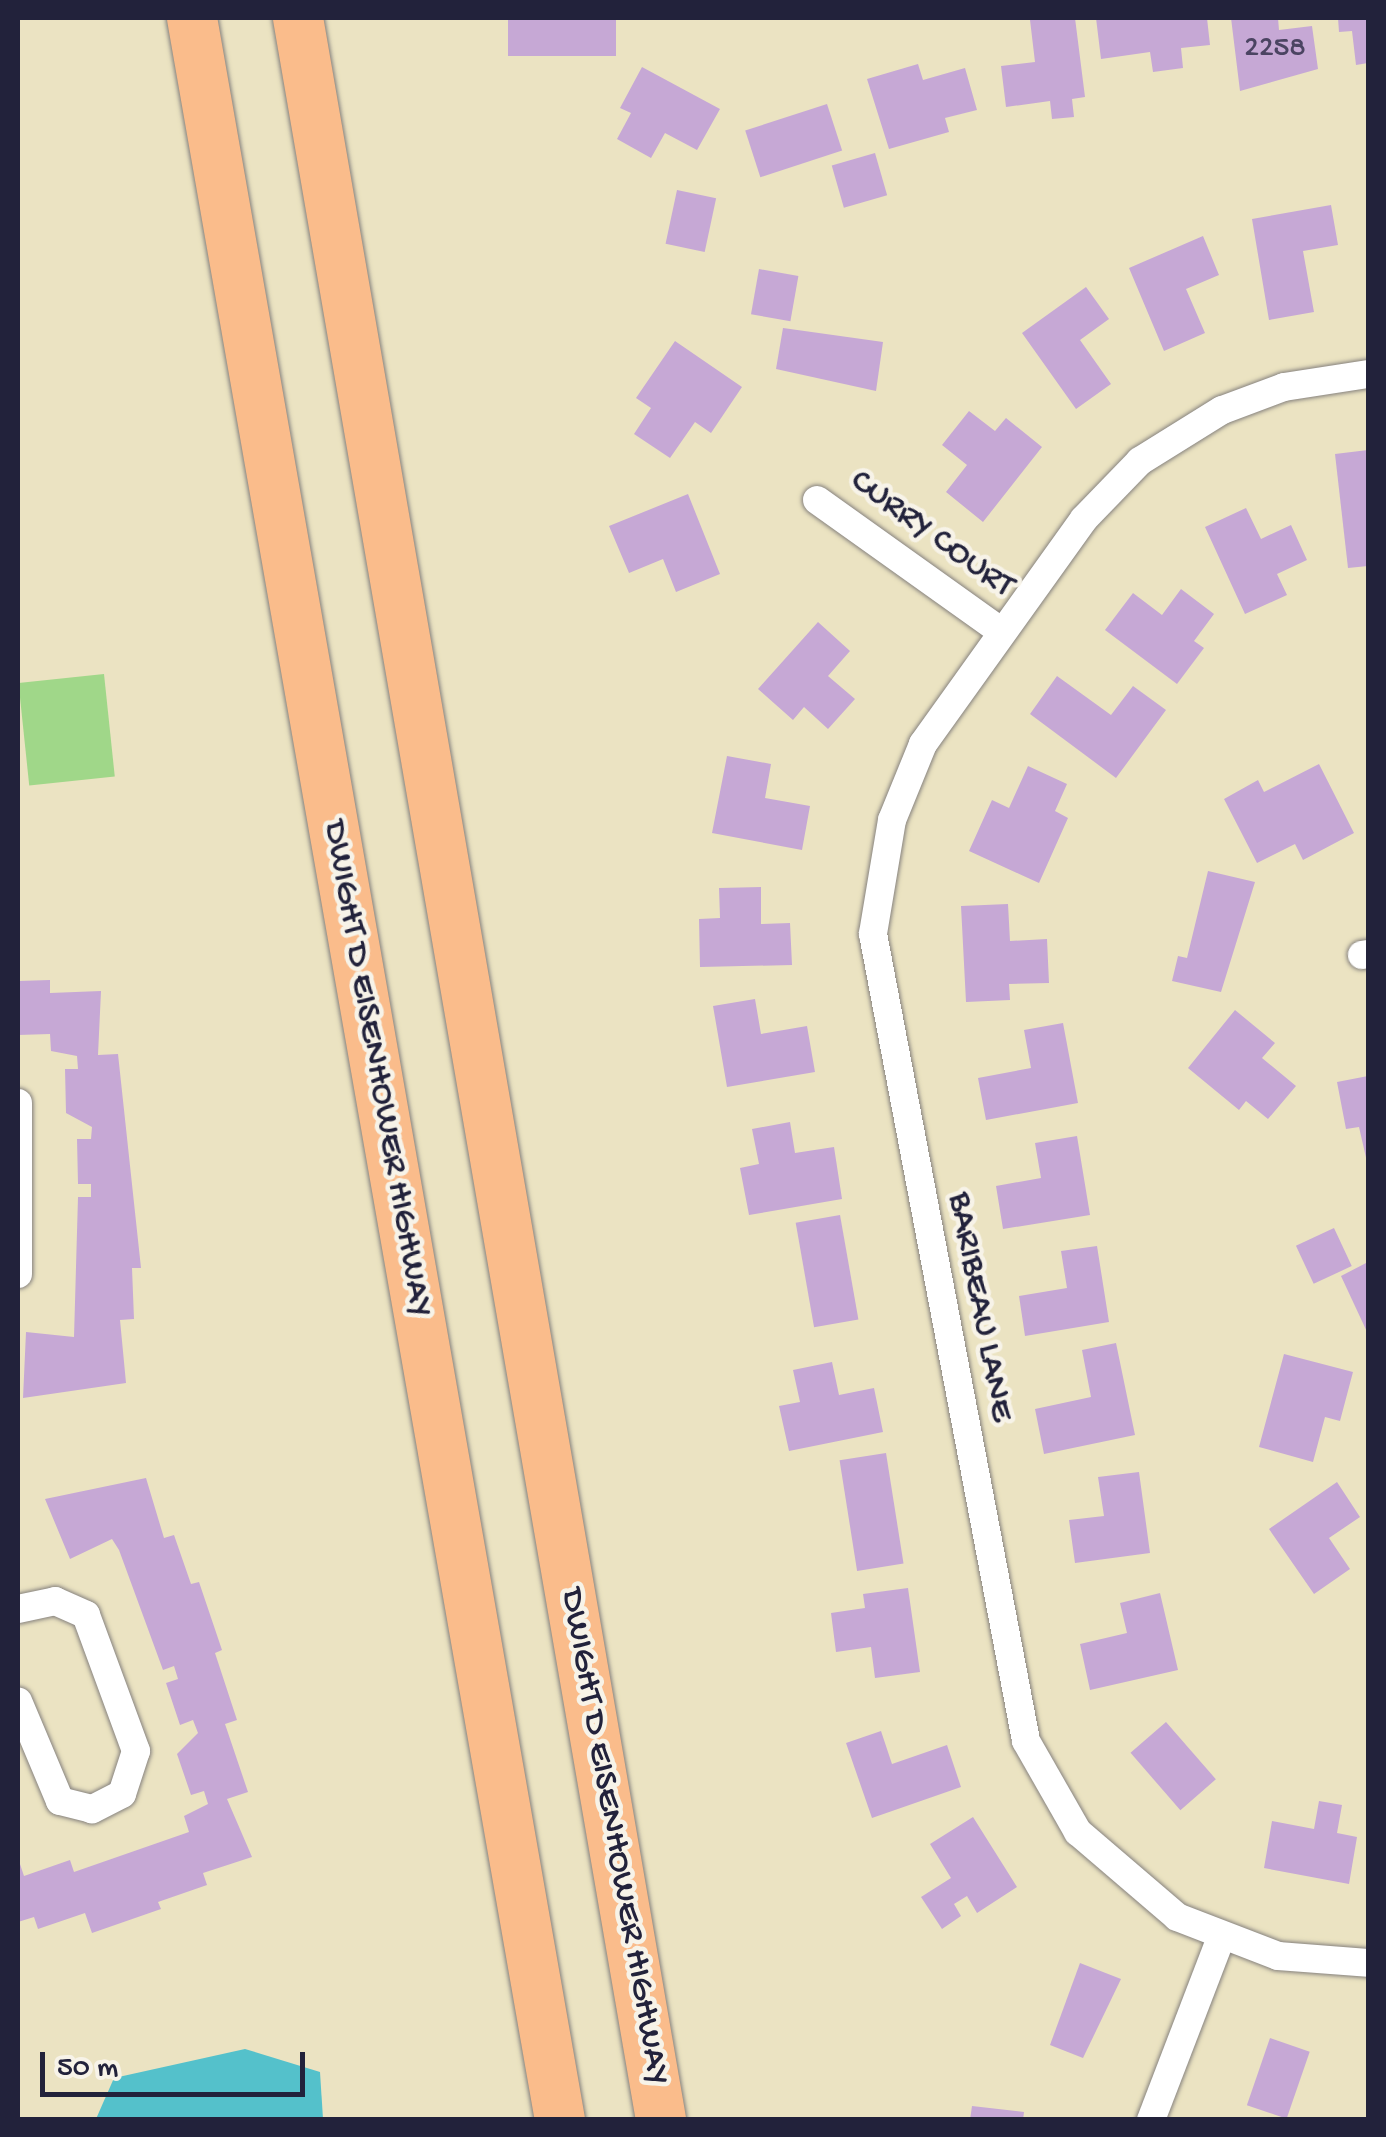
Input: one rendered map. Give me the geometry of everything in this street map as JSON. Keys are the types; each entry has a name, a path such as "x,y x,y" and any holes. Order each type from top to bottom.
{"highway":[{"name":"DWIGHT D EISENHOWER HIGHWAY","path":"192,18 560,2120"},
{"name":"DWIGHT D EISENHOWER HIGHWAY","path":"298,18 661,2120"}],"street":[{"name":"BARIBEAU LANE","path":"1368,374 1269,392 1166,442 1084,519 923,744 896,804 880,868 878,984 1026,1741 1060,1805 1107,1864 1221,1938 1278,1956 1368,1963"},
{"name":"CURRY COURT","path":"816,500 1002,632"},
{"path":"18,1102 18,1274"},
{"path":"18,1609 55,1601 86,1615 136,1751 122,1794 92,1809 60,1801 18,1701"},
{"path":"1151,2120 1221,1938"}],"green space":[{"path":"104,674 115,776 29,785 18,683"}],"water":[{"path":"245,2049 320,2072 323,2119 96,2119 114,2078"}],"building":[{"path":"508,18 616,18 616,56 508,56"},
{"path":"1075,18 1085,97 1072,99 1074,117 1052,119 1050,101 1006,107 1001,66 1035,62 1030,20"},
{"path":"1096,18 1207,18 1210,45 1181,48 1183,68 1153,72 1150,52 1101,59"},
{"path":"1231,18 1278,18 1279,30 1312,26 1318,69 1240,91"},
{"path":"1338,18 1368,18 1368,63 1356,65 1352,31 1339,32"},
{"path":"918,64 923,80 965,68 977,110 945,118 949,132 889,149 867,79"},
{"path":"642,67 720,109 697,150 665,133 651,158 617,139 631,113 620,108"},
{"path":"827,104 842,151 760,177 745,131"},
{"path":"875,153 887,195 844,208 832,165"},
{"path":"677,190 716,198 705,252 666,244"},
{"path":"1331,205 1338,245 1303,251 1314,312 1269,320 1252,219"},
{"path":"1203,236 1219,275 1186,289 1205,333 1164,351 1129,268"},
{"path":"759,269 798,276 790,321 751,314"},
{"path":"1086,287 1109,319 1080,340 1111,384 1076,409 1022,333"},
{"path":"783,328 883,342 876,391 776,369"},
{"path":"675,341 742,387 711,433 695,422 670,458 634,434 651,408 636,398"},
{"path":"969,411 995,431 1006,418 1042,447 983,522 946,492 967,465 942,445"},
{"path":"1368,450 1368,566 1348,568 1335,454"},
{"path":"688,494 720,574 676,592 663,559 629,573 609,526"},
{"path":"1246,508 1261,539 1291,525 1307,560 1277,574 1287,595 1245,614 1205,527"},
{"path":"1181,589 1214,614 1194,641 1204,648 1177,684 1105,630 1133,593 1162,615"},
{"path":"818,622 850,651 828,676 855,699 828,729 804,707 793,720 758,689"},
{"path":"1057,676 1111,715 1133,686 1166,710 1116,778 1030,714"},
{"path":"727,756 771,764 765,798 810,806 802,850 712,833"},
{"path":"1319,764 1354,833 1303,860 1295,844 1257,863 1224,799 1258,780 1264,792"},
{"path":"1028,766 1067,784 1055,811 1068,818 1039,883 969,851 992,800 1009,808"},
{"path":"1208,871 1255,882 1221,992 1172,981 1178,956 1187,958"},
{"path":"761,887 761,924 790,923 792,965 700,967 699,919 720,918 719,888"},
{"path":"1008,904 1010,941 1047,939 1049,983 1009,984 1010,1000 966,1002 961,906"},
{"path":"50,980 50,993 101,991 98,1055 118,1054 141,1268 132,1268 134,1319 120,1320 126,1383 23,1398 26,1332 74,1337 78,1197 91,1197 91,1184 78,1184 77,1139 91,1139 92,1127 66,1113 65,1069 78,1069 77,1056 51,1051 50,1034 18,1035 18,981"},
{"path":"755,999 761,1034 807,1026 815,1072 727,1087 713,1006"},
{"path":"1235,1010 1275,1043 1262,1058 1296,1086 1268,1119 1246,1101 1239,1110 1188,1068"},
{"path":"1063,1023 1078,1103 986,1120 978,1078 1031,1068 1024,1030"},
{"path":"1368,1076 1367,1162 1359,1127 1346,1129 1337,1082"},
{"path":"790,1122 795,1153 834,1147 842,1199 749,1215 740,1168 759,1164 752,1129"},
{"path":"1077,1136 1090,1215 1003,1229 996,1186 1041,1178 1035,1143"},
{"path":"840,1215 858,1319 814,1327 796,1223"},
{"path":"1334,1228 1352,1266 1314,1284 1296,1246"},
{"path":"1097,1246 1109,1322 1025,1336 1019,1296 1067,1288 1061,1251"},
{"path":"1368,1262 1368,1334 1341,1276"},
{"path":"1116,1343 1135,1435 1044,1454 1035,1409 1091,1397 1082,1350"},
{"path":"1284,1354 1353,1372 1340,1421 1325,1417 1313,1462 1259,1447"},
{"path":"832,1362 839,1395 874,1388 883,1432 789,1451 779,1406 800,1402 793,1370"},
{"path":"886,1453 904,1564 857,1571 840,1460"},
{"path":"1139,1472 1150,1553 1075,1563 1069,1520 1104,1516 1098,1477"},
{"path":"146,1478 164,1538 174,1535 191,1584 199,1582 222,1650 215,1653 237,1720 225,1724 248,1792 227,1799 252,1857 203,1873 207,1885 158,1902 161,1909 92,1933 85,1913 38,1929 34,1917 18,1922 18,1858 24,1876 70,1860 74,1872 189,1832 184,1816 208,1804 204,1791 191,1795 177,1754 198,1733 193,1720 180,1725 166,1683 178,1679 174,1666 163,1670 119,1550 112,1539 70,1559 45,1499"},
{"path":"1337,1482 1360,1517 1329,1538 1350,1569 1314,1594 1269,1529"},
{"path":"908,1588 920,1672 875,1678 871,1647 836,1652 831,1613 865,1608 863,1594"},
{"path":"1160,1593 1178,1670 1090,1690 1080,1644 1127,1633 1120,1603"},
{"path":"1166,1722 1216,1779 1180,1810 1131,1753"},
{"path":"881,1731 892,1764 947,1745 961,1787 872,1818 846,1743"},
{"path":"1319,1801 1342,1805 1337,1833 1357,1837 1349,1884 1264,1868 1272,1821 1314,1829"},
{"path":"973,1817 1017,1887 977,1913 967,1896 954,1904 961,1916 942,1929 921,1897 951,1878 930,1844"},
{"path":"1080,1963 1121,1979 1083,2058 1050,2045"},
{"path":"1270,2038 1310,2052 1287,2119 1247,2105"},
{"path":"972,2106 1024,2112 1023,2120 970,2120"}]}
